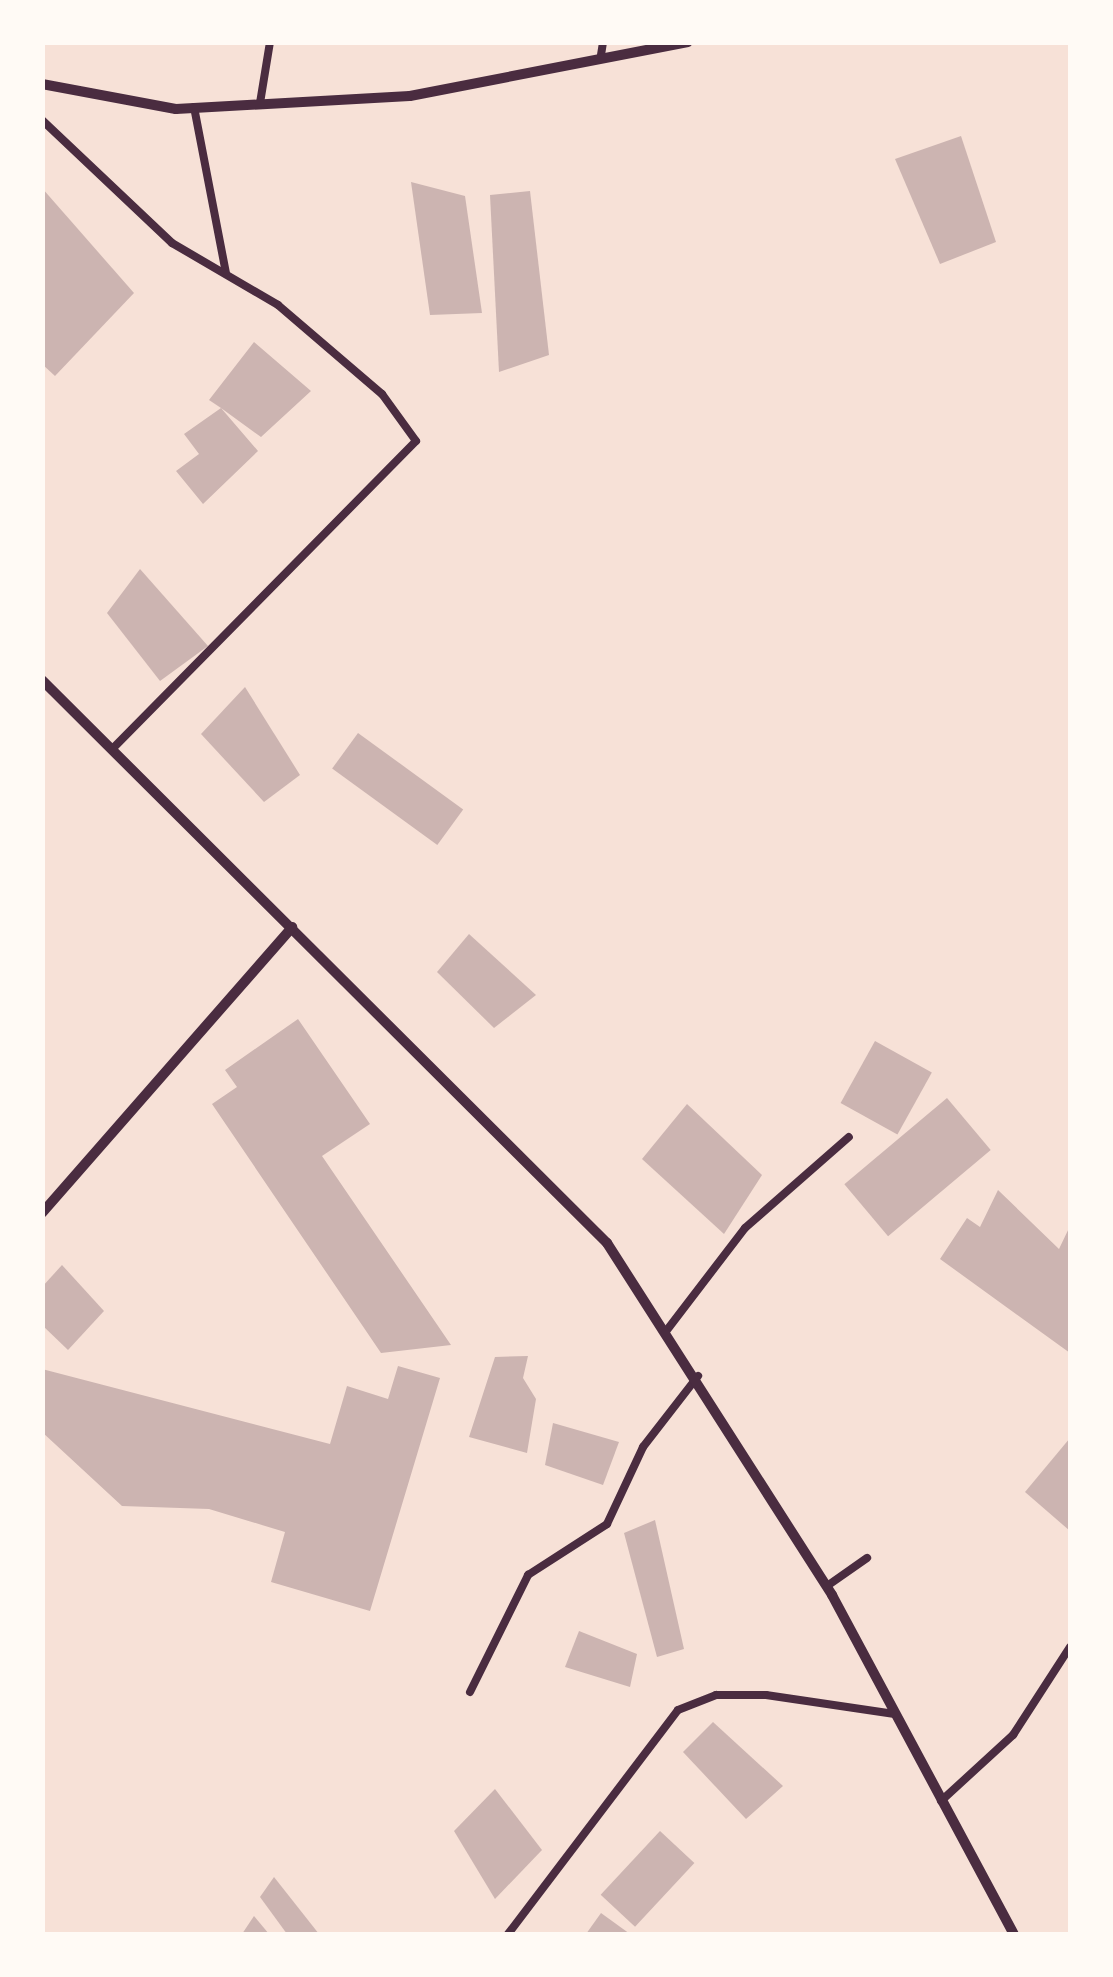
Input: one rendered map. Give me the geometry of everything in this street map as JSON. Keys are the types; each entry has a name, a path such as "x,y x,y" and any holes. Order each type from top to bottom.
{"street":[{"path":"42,84 194,107 410,96 602,49 688,42"},
{"path":"44,685 113,748 607,1243 698,1376 827,1586 1014,1934"},
{"path":"42,1213 292,927"}],"lane":[{"path":"260,103 270,42"},
{"path":"194,107 226,274"},
{"path":"42,120 172,243 226,274 382,394 416,441 113,748"},
{"path":"667,1330 745,1228 849,1136"},
{"path":"470,1692 528,1576 606,1524 643,1447 698,1376"},
{"path":"827,1586 867,1558"},
{"path":"941,1801 1013,1735 1070,1648"},
{"path":"508,1934 678,1710 716,1695 766,1695 895,1714"}],"building":[{"path":"961,136 996,242 940,264 895,159"},
{"path":"411,182 465,196 482,313 430,315"},
{"path":"42,188 134,293 55,376 42,364"},
{"path":"530,191 549,355 499,372 490,195"},
{"path":"254,342 311,391 261,437 209,400"},
{"path":"221,408 258,451 203,504 176,471 199,454 184,434"},
{"path":"140,569 208,646 160,681 107,613"},
{"path":"245,687 300,775 264,802 201,734"},
{"path":"358,733 463,809 437,845 332,769"},
{"path":"469,934 536,995 494,1028 437,972"},
{"path":"298,1019 370,1124 322,1156 451,1345 381,1353 212,1104 237,1087 225,1070"},
{"path":"875,1041 932,1073 897,1135 841,1103"},
{"path":"947,1098 991,1150 888,1236 844,1184"},
{"path":"687,1104 762,1175 724,1234 642,1159"},
{"path":"998,1190 1059,1249 1070,1226 1070,1353 940,1259 967,1218 980,1227"},
{"path":"62,1265 104,1311 68,1350 42,1325 42,1287"},
{"path":"528,1356 523,1378 536,1399 527,1453 469,1437 495,1357"},
{"path":"398,1366 440,1378 370,1611 271,1582 285,1532 209,1509 122,1506 42,1432 42,1369 330,1444 347,1386 388,1399"},
{"path":"553,1423 619,1442 603,1485 545,1465"},
{"path":"1070,1438 1070,1531 1025,1492"},
{"path":"655,1520 684,1649 657,1657 624,1533"},
{"path":"579,1631 637,1654 630,1687 565,1667"},
{"path":"713,1722 783,1786 746,1819 683,1752"},
{"path":"495,1789 542,1850 495,1899 454,1831"},
{"path":"660,1831 694,1863 635,1927 601,1895"},
{"path":"274,1877 319,1934 287,1934 260,1897"},
{"path":"601,1913 630,1934 586,1934"},
{"path":"254,1916 269,1934 242,1934"}]}
